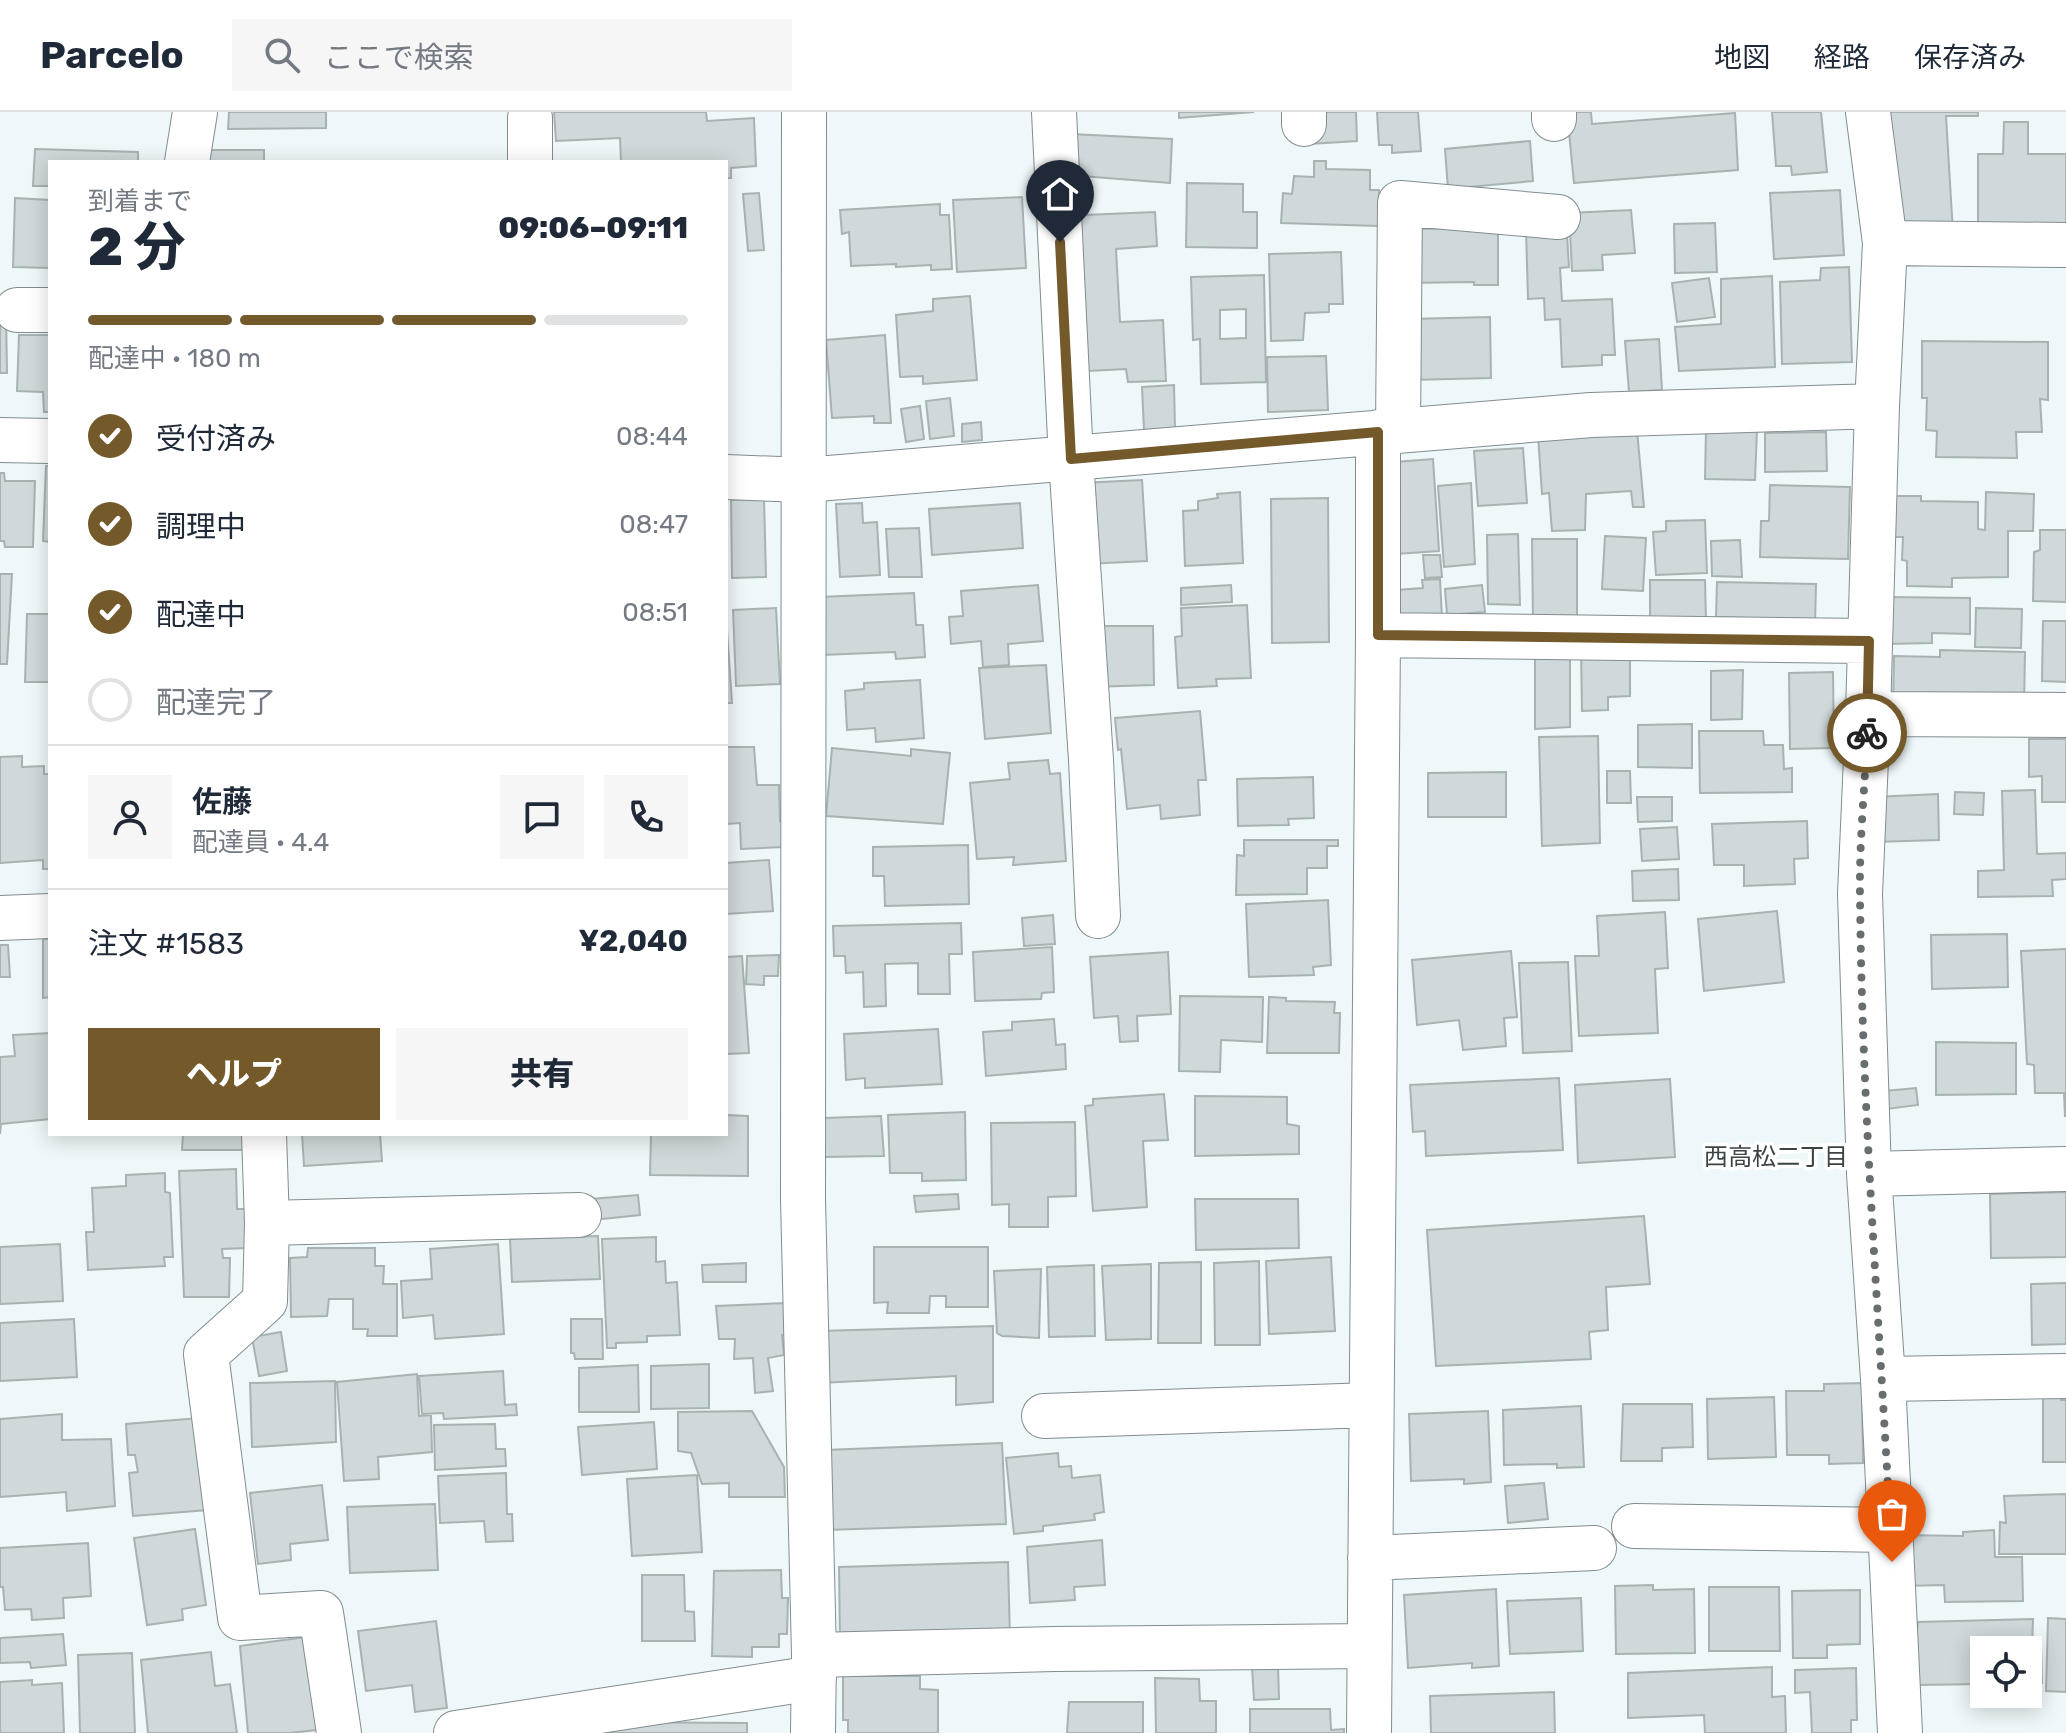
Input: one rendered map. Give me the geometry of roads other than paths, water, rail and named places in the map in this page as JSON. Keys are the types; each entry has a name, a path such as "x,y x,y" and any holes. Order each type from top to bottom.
{"street":[{"path":"187,160 195,112"},
{"path":"804,112 803,1199 813,1733"},
{"path":"1054,112 1098,916"},
{"path":"1868,112 1885,243 1860,894 1869,1174 1883,1379 1900,1733"},
{"path":"530,118 530,160"},
{"path":"1369,1733 1378,635 1400,203 1558,217"},
{"path":"1885,243 2066,245"},
{"path":"728,477 805,480 1591,415 1877,406"},
{"path":"0,440 48,441"},
{"path":"1378,635 1869,641"},
{"path":"1868,714 2066,715"},
{"path":"0,918 48,916"},
{"path":"264,1136 267,1223 265,1301 206,1354 240,1618 321,1613 339,1733"},
{"path":"1869,1174 2066,1169"},
{"path":"267,1223 579,1215"},
{"path":"1883,1379 2066,1376"},
{"path":"1044,1416 1371,1405"},
{"path":"1634,1526 1890,1530"},
{"path":"1370,1558 1594,1548"},
{"path":"456,1733 814,1667 1054,1649 1369,1646"}],"district":[{"name":"西高松二丁目","path":"1776,1157"}]}
